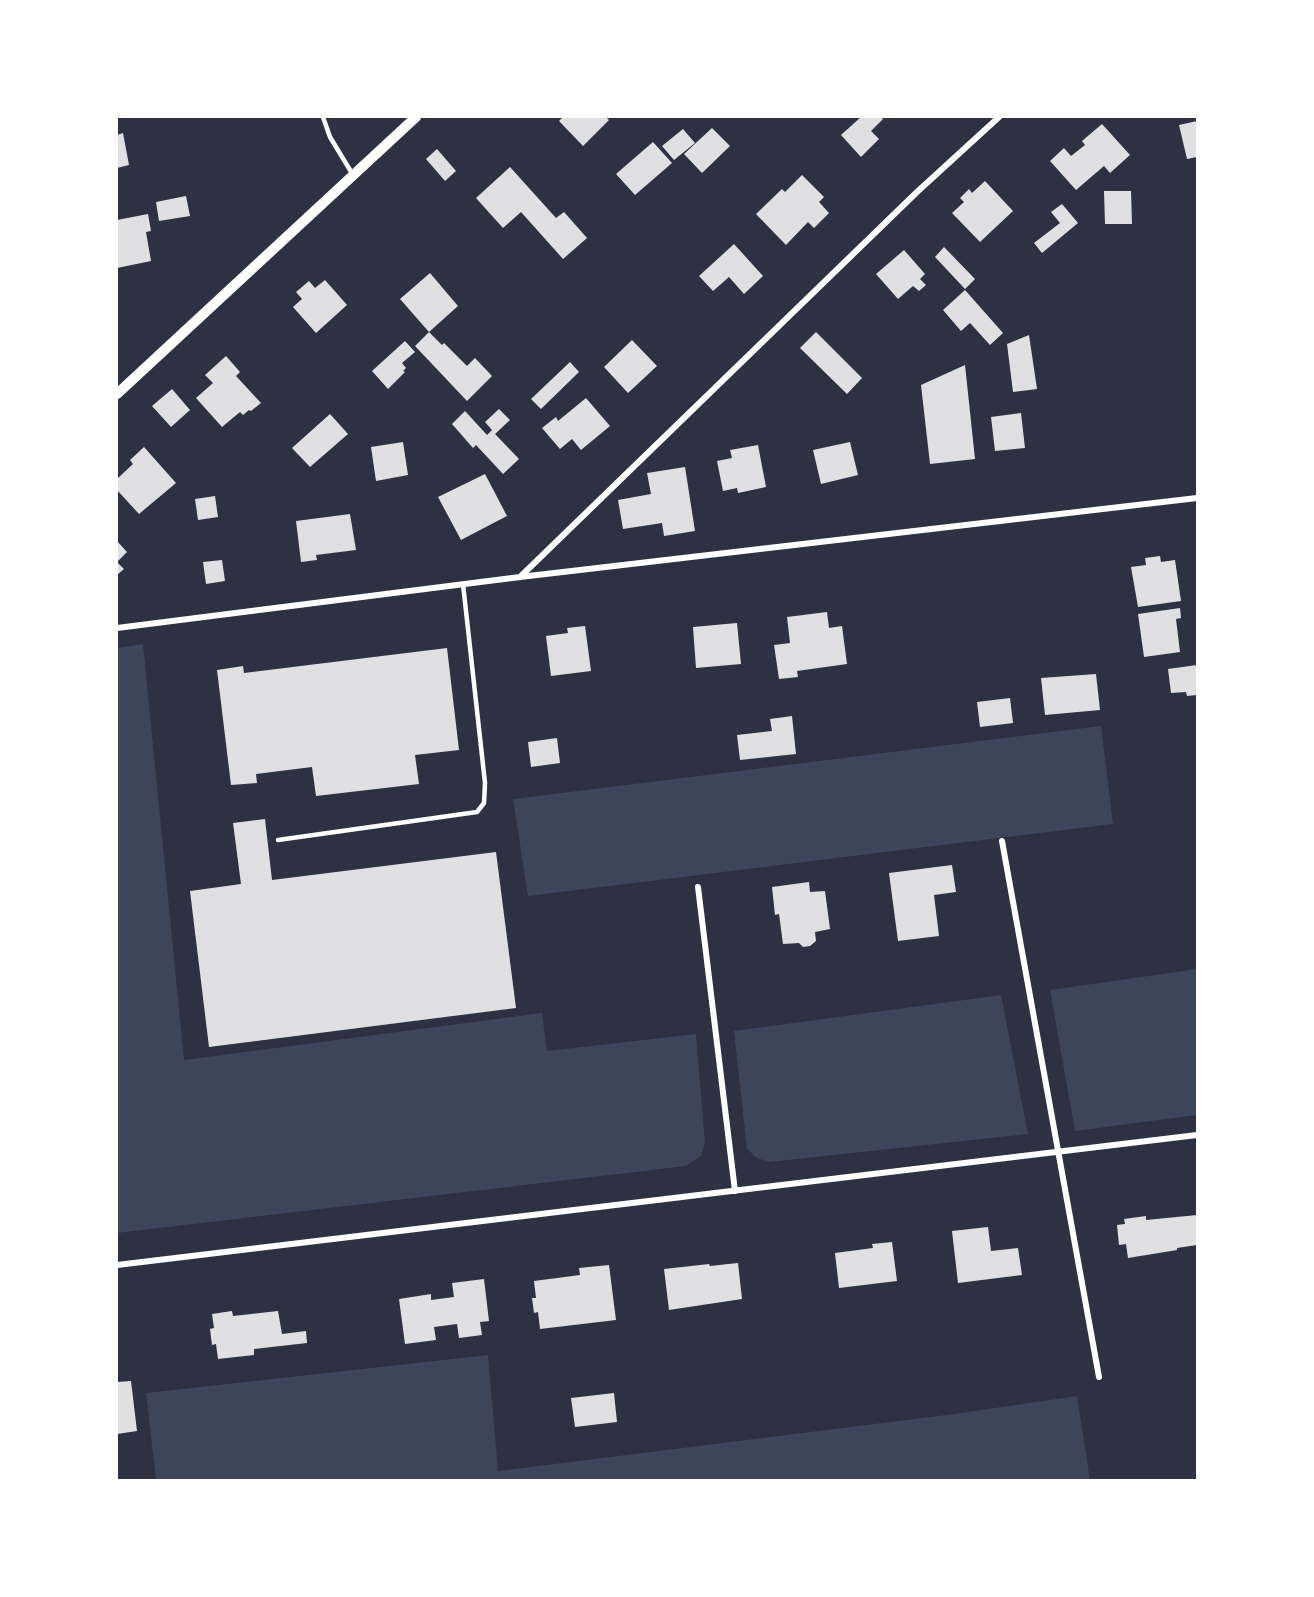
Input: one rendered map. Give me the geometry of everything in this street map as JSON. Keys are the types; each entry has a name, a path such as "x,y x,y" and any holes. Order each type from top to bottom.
{"street":[{"path":"117,394 416,117"},
{"path":"520,577 917,192 999,117"},
{"path":"117,628 520,577 1197,498"},
{"path":"1002,842 1099,1377"},
{"path":"698,887 735,1191"},
{"path":"117,1265 1197,1135"}],"lane":[{"path":"323,117 330,137 353,175"},
{"path":"278,840 477,812 484,803 485,783 463,584"}],"shaded area":[{"path":"143,644 184,1060 542,1013 547,1051 696,1034 705,1143 701,1156 686,1166 117,1233 117,648"},
{"path":"1101,726 1113,824 528,896 513,799"},
{"path":"1197,969 1197,1115 1075,1131 1050,990"},
{"path":"1001,995 1028,1134 769,1162 757,1158 747,1149 734,1031"},
{"path":"488,1355 498,1471 954,1414 1077,1396 1090,1480 156,1480 146,1393"}],"building":[{"path":"563,117 606,117 609,120 583,146 559,121"},
{"path":"861,117 881,117 883,119 871,131 879,139 861,157 841,135"},
{"path":"1197,121 1197,157 1187,159 1179,125"},
{"path":"1102,124 1130,155 1110,173 1104,166 1076,190 1050,161 1064,148 1071,156 1085,145 1082,141"},
{"path":"712,128 730,146 702,173 684,154"},
{"path":"683,129 695,143 674,160 662,146"},
{"path":"123,133 129,165 117,168 117,135"},
{"path":"653,142 672,163 635,195 616,174"},
{"path":"437,149 456,171 445,181 426,159"},
{"path":"510,167 556,218 564,212 587,238 563,259 521,212 503,228 476,198"},
{"path":"802,175 824,197 819,202 829,213 814,228 808,222 786,245 756,214 782,189 785,192"},
{"path":"985,181 1013,211 980,242 952,213 964,202 960,198 969,189 972,193"},
{"path":"1104,191 1131,191 1132,224 1105,224"},
{"path":"186,196 190,216 159,221 156,202"},
{"path":"1062,204 1078,223 1042,253 1034,243 1060,223 1051,212"},
{"path":"148,214 151,231 146,232 151,261 117,268 117,220"},
{"path":"734,244 763,276 744,294 729,277 713,291 699,276"},
{"path":"944,247 975,279 965,289 935,257"},
{"path":"904,250 925,274 920,279 926,285 919,291 913,286 898,299 876,274"},
{"path":"430,273 458,306 429,332 400,299"},
{"path":"325,280 347,305 316,333 293,307 302,299 296,292 309,281 315,288"},
{"path":"965,290 1003,333 990,345 970,323 961,331 943,310"},
{"path":"429,332 442,345 444,343 467,366 475,358 492,376 467,401 415,346"},
{"path":"816,332 862,378 847,394 800,348"},
{"path":"1029,335 1037,389 1013,392 1007,344"},
{"path":"632,340 657,366 628,393 604,367"},
{"path":"405,341 415,352 402,363 406,368 403,371 405,372 388,389 372,371"},
{"path":"226,356 240,372 236,376 261,403 243,415 240,412 222,427 196,398 213,383 205,375"},
{"path":"570,362 579,372 541,409 531,399"},
{"path":"965,365 975,459 930,464 921,385"},
{"path":"172,389 190,410 171,427 152,406"},
{"path":"586,398 610,426 581,450 572,439 560,449 542,428 556,417 558,421"},
{"path":"499,409 510,420 495,434 519,459 503,474 476,445 473,448 452,424 465,411 487,435 492,430 485,422"},
{"path":"1021,413 1025,448 995,451 991,417"},
{"path":"330,414 348,434 310,467 292,448"},
{"path":"403,442 408,475 376,481 371,447"},
{"path":"850,442 858,475 821,484 813,450"},
{"path":"758,445 766,487 738,493 737,488 723,491 717,461 732,458 730,450"},
{"path":"144,447 176,483 139,514 117,490 117,479 133,464 130,460"},
{"path":"685,467 695,531 664,536 662,523 623,529 618,500 651,494 647,473"},
{"path":"485,474 507,516 461,540 438,497"},
{"path":"215,496 218,517 198,520 195,499"},
{"path":"350,514 356,550 316,555 317,560 301,562 296,521"},
{"path":"117,541 127,552 117,562"},
{"path":"1160,556 1161,562 1175,560 1181,601 1138,607 1131,567 1146,565 1145,558"},
{"path":"222,560 225,581 206,584 203,562"},
{"path":"117,562 124,569 117,575"},
{"path":"1180,608 1181,618 1176,619 1180,652 1144,657 1138,614"},
{"path":"827,612 829,628 842,626 847,664 797,671 798,677 779,679 774,645 790,643 787,617"},
{"path":"737,623 741,664 696,668 693,627"},
{"path":"585,626 591,671 551,676 546,636 568,633 567,628"},
{"path":"447,648 459,750 415,755 419,784 316,796 312,767 256,774 257,783 231,785 217,670 243,666 244,673"},
{"path":"1197,665 1197,695 1187,696 1186,692 1171,693 1168,669"},
{"path":"1096,674 1100,710 1045,715 1041,678"},
{"path":"1010,698 1013,723 980,727 977,702"},
{"path":"792,716 796,754 740,760 737,735 772,731 770,719"},
{"path":"557,738 560,763 531,767 528,742"},
{"path":"265,819 272,880 496,852 516,1008 209,1047 190,891 241,884 233,823"},
{"path":"952,865 956,892 934,895 939,936 898,941 889,873"},
{"path":"809,882 810,892 825,891 830,929 815,932 816,941 810,946 803,947 799,943 783,944 779,914 775,915 772,887"},
{"path":"1197,1215 1197,1245 1128,1258 1126,1244 1119,1245 1117,1225 1125,1224 1124,1219 1146,1216 1146,1220"},
{"path":"988,1227 991,1251 1018,1248 1022,1275 958,1283 952,1231"},
{"path":"892,1242 897,1281 839,1288 835,1253 873,1248 872,1244"},
{"path":"738,1263 742,1299 669,1310 664,1269"},
{"path":"609,1265 616,1320 540,1329 538,1312 534,1313 532,1298 536,1298 534,1281 580,1275 579,1268"},
{"path":"484,1279 489,1321 480,1322 482,1335 459,1338 457,1324 434,1327 436,1340 405,1344 399,1299 431,1294 431,1300 454,1297 452,1283"},
{"path":"232,1311 233,1316 278,1311 282,1334 306,1331 307,1343 254,1349 254,1355 218,1359 216,1344 212,1345 210,1329 214,1328 212,1314"},
{"path":"131,1381 137,1431 117,1434 117,1382"},
{"path":"614,1393 617,1422 575,1427 571,1398"}]}
